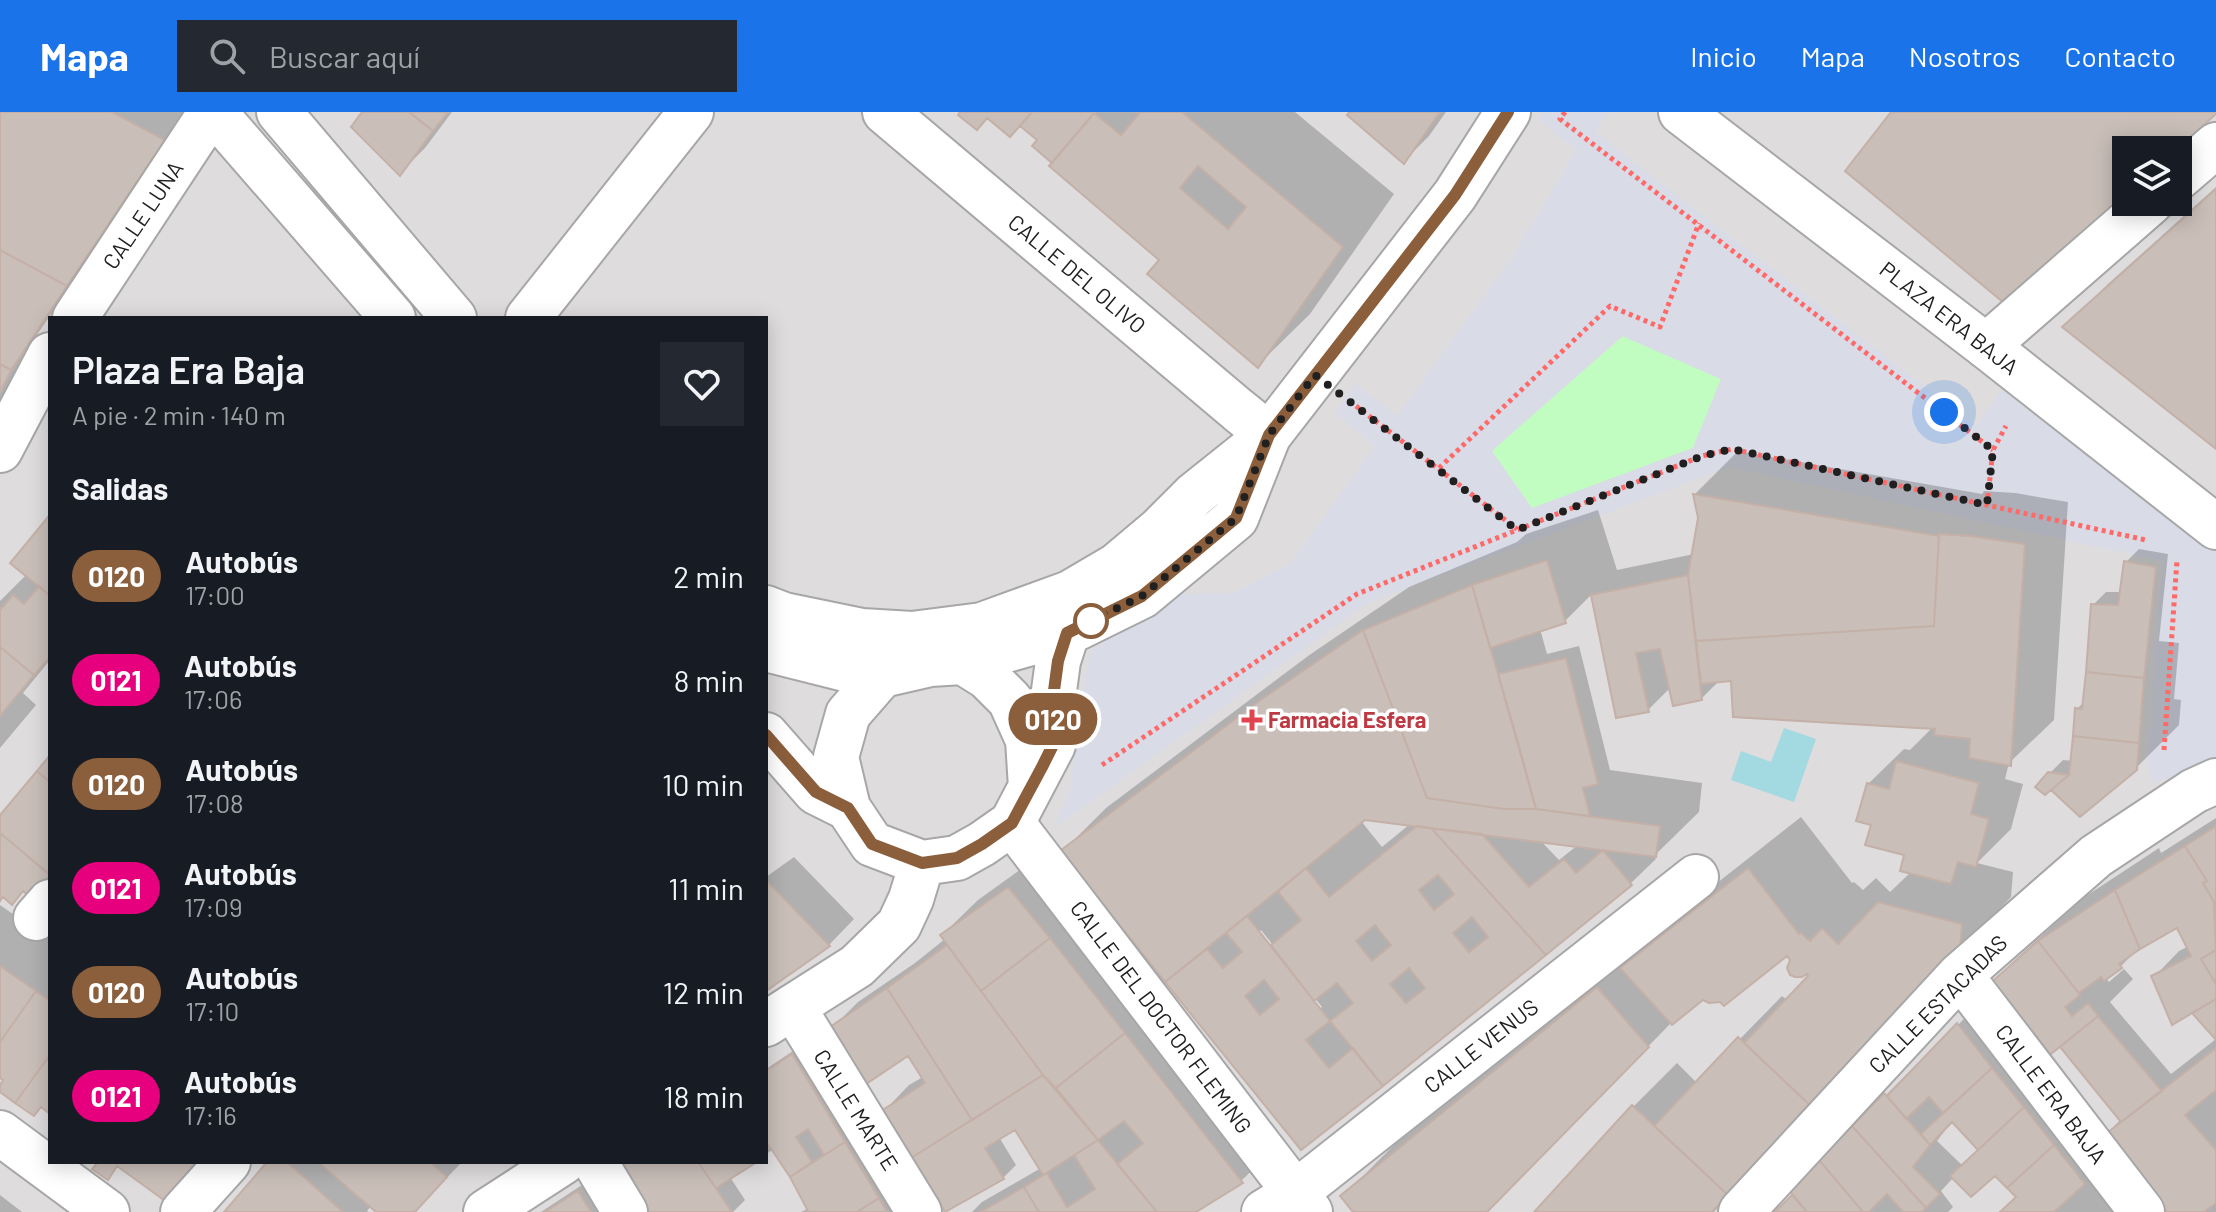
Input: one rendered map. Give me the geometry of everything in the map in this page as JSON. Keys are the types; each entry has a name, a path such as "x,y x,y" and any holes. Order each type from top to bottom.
{"street":[{"name":"CALLE LUNA","path":"76,316 213,112"},
{"path":"213,112 391,316"},
{"path":"530,316 691,112"},
{"name":"CALLE DEL OLIVO","path":"885,112 1269,435"},
{"path":"1067,633 1058,661 1053,698 1053,745 1022,806 982,844 957,858 922,863 872,844 848,808 836,757 848,714 882,675 937,642 1070,593 1116,566 1194,495 1269,435 1455,195 1508,112"},
{"name":"PLAZA ERA BAJA","path":"1681,112 2216,527"},
{"path":"283,114 452,316"},
{"path":"2192,166 2216,145"},
{"path":"1986,346 2135,216"},
{"path":"0,450 48,359"},
{"path":"768,609 862,631 937,642 1067,633 1142,596 1236,518 1269,435"},
{"path":"768,650 882,675 930,664 937,642"},
{"path":"937,642 987,677 1010,700 1028,740 1022,806"},
{"path":"768,737 816,792 848,808"},
{"name":"CALLE ESTACADAS","path":"1741,1212 1960,975 2191,778"},
{"name":"CALLE DEL DOCTOR FLEMING","path":"1022,806 1290,1206"},
{"path":"779,1016 857,966 899,925 922,863"},
{"name":"CALLE VENUS","path":"1290,1206 1696,877"},
{"name":"CALLE ERA BAJA","path":"1960,975 2142,1212"},
{"name":"CALLE MARTE","path":"779,1016 919,1212"},
{"path":"0,1133 107,1212"},
{"path":"183,1212 226,1164"},
{"path":"486,1212 560,1164"},
{"path":"596,1164 625,1212"}],"path":[{"path":"1565,112 1560,119 1993,450"},
{"path":"1439,468 1610,306 1660,327 1699,223"},
{"path":"1315,375 1517,530"},
{"path":"1987,505 1993,450 2007,425"},
{"path":"1022,806 1071,786 1357,594 1702,456 1732,449 2149,541"},
{"path":"2178,547 2191,778"}],"shaded area":[{"path":"0,112 2216,112 2216,1212 0,1212"},
{"path":"1543,112 1608,112 1595,132 1976,426 2004,387 2216,552 2216,761 2152,784 2148,761 2162,561 1729,467 1368,603 1054,828 1071,786 1076,728 1091,650 1180,594 1233,593 1291,563 1375,446 1335,413 1355,383 1397,416 1513,256 1576,150 1538,119","holes":["1622,336 1721,379 1693,448 1532,508 1492,451"]}],"green space":[{"path":"1623,336 1721,379 1693,448 1532,509 1491,451"}],"water":[{"path":"1784,728 1816,739 1794,802 1731,780 1741,751 1771,762"}],"building":[{"path":"0,112 112,112 165,140 67,286 0,250"},
{"path":"362,112 409,112 433,131 400,176 351,127"},
{"path":"409,112 448,112 433,131"},
{"path":"960,112 1032,112 1010,137 987,118 977,130 958,115"},
{"path":"1032,112 1095,112 1052,163 1032,146 1037,140 1020,126"},
{"path":"1136,112 1182,112 1343,247 1258,368 1147,274 1159,260 1049,166 1094,113 1121,135 1139,114","holes":["1198,166 1246,207 1228,229 1180,188"]},
{"path":"1349,112 1440,112 1404,164 1347,115"},
{"path":"1891,112 2216,112 2192,136 2112,136 2112,207 2004,303 1845,171"},
{"path":"2216,189 2216,449 2062,327 2186,216 2192,216 2192,211"},
{"path":"0,250 67,286 11,370 0,364"},
{"path":"0,364 11,370 0,393"},
{"path":"1693,494 1939,536 1934,626 1696,641 1688,575 1698,518"},
{"path":"48,517 48,594 10,563"},
{"path":"1939,534 2025,544 2011,766 1969,758 1970,739 1934,735 1935,729 1733,717 1731,681 1701,684 1696,641 1934,626"},
{"path":"1547,560 1566,623 1490,648 1472,585"},
{"path":"2124,561 2156,567 2144,678 2086,672 2091,604 2118,605"},
{"path":"1688,575 1702,700 1673,706 1660,649 1636,653 1649,712 1616,718 1591,595"},
{"path":"1472,585 1536,809 1504,809 1427,798 1363,630"},
{"path":"39,586 48,594 48,659 34,675 0,647 0,608 13,595 24,604"},
{"path":"1363,630 1427,798 1660,826 1656,857 1365,820 1165,982 1060,851 1262,699"},
{"path":"0,647 34,675 0,716"},
{"path":"1566,658 1598,784 1583,788 1590,816 1536,809 1498,674"},
{"path":"2086,672 2144,678 2139,743 2073,736 2075,708 2082,709"},
{"path":"2073,736 2139,743 2137,770 2080,817 2051,790 2069,775"},
{"path":"48,757 48,780 37,771"},
{"path":"1896,761 1979,783 1971,814 1989,819 1976,867 1958,862 1951,884 1900,871 1904,855 1865,845 1871,825 1856,821 1867,783 1889,789"},
{"path":"37,771 48,780 48,873 0,833 0,815"},
{"path":"2048,772 2069,775 2045,795 2035,787"},
{"path":"1417,826 1431,828 1546,955 1383,1086 1330,1021 1353,1003 1337,983 1314,1001 1271,945 1301,920 1278,892 1306,868 1329,897","holes":["1438,875 1454,894 1434,910 1419,890","1472,917 1488,937 1469,952 1453,933","1375,925 1391,945 1372,961 1356,941","1409,968 1425,988 1406,1003 1390,984"]},
{"path":"2216,826 2216,929 2214,902 2203,883 2207,881 2185,846"},
{"path":"1431,828 1482,834 1529,887 1564,859 1576,873 1603,850 1632,885 1546,955"},
{"path":"0,833 48,873 48,877 31,898 23,891 12,905 3,897 0,901"},
{"path":"2185,846 2207,881 2203,883 2214,902 2216,950 2201,959 2216,984 2216,999 2172,1025 2151,976 2191,956 2177,928 2140,949 2115,890"},
{"path":"1748,868 1799,934 1810,941 1822,928 1838,944 1878,902 1962,924 1960,951 1813,1108 1744,1043 1808,976 1790,975 1787,956 1724,1006 1720,1002 1703,1000 1672,1025 1620,968"},
{"path":"768,882 830,946 768,990"},
{"path":"1008,887 1050,938 981,991 940,935"},
{"path":"2115,890 2140,949 2119,964 2122,968 2104,981 2101,977 2079,993 2038,941"},
{"path":"1247,916 1330,1021 1306,1040 1329,1068 1353,1048 1383,1086 1301,1150 1165,982 1207,949 1223,968 1242,952 1226,933","holes":["1264,980 1279,999 1260,1015 1245,996"]},
{"path":"1050,938 1125,1033 1056,1088 981,991"},
{"path":"2038,941 2080,995 2065,1007 2072,1016 2088,1003 2098,1016 2036,1066 1978,994"},
{"path":"947,945 1043,1075 972,1120 887,988"},
{"path":"2216,950 2216,984 2201,959"},
{"path":"0,966 36,991 0,1042"},
{"path":"1597,987 1649,1047 1487,1212 1353,1212 1340,1196"},
{"path":"887,988 972,1120 911,1158 881,1111 925,1083 908,1056 866,1084 830,1027"},
{"path":"36,991 48,1000 48,1058 15,1103 0,1092 3,1080 0,1078 0,1042"},
{"path":"2216,999 2216,1040 2192,1013"},
{"path":"2098,1016 2162,1091 2121,1122 2060,1047"},
{"path":"1957,1023 1992,1068 1943,1113 1929,1097 1906,1119 1887,1096"},
{"path":"1125,1033 1243,1183 1196,1212 1157,1212 1117,1164 1143,1143 1124,1121 1098,1140 1056,1088"},
{"path":"1738,1037 1813,1108 1728,1195 1654,1126"},
{"path":"2216,1048 2216,1090 2185,1115 2216,1150 2216,1203 2204,1212 2149,1212 2093,1144"},
{"path":"792,1054 845,1142 824,1155 808,1129 796,1137 812,1162 790,1177 768,1144 768,1070"},
{"path":"48,1058 48,1112 41,1107 34,1116 15,1103"},
{"path":"1992,1068 2024,1107 1978,1150 1952,1122 1930,1145 1921,1134"},
{"path":"1043,1075 1098,1140 1043,1175 1015,1130 985,1148 1004,1179 945,1212 911,1158"},
{"path":"1884,1093 1930,1145 1913,1167 1940,1194 1926,1208 1852,1126"},
{"path":"1632,1105 1728,1195 1712,1212 1534,1212"},
{"path":"2024,1107 2054,1145 2007,1188 1995,1176 1971,1197 1950,1176"},
{"path":"1852,1126 1926,1208 1922,1212 1903,1212 1887,1194 1869,1212 1863,1212 1819,1160"},
{"path":"1098,1140 1157,1212 1039,1212 1024,1187 1047,1173 1067,1207 1095,1189 1074,1155"},
{"path":"845,1142 879,1198 857,1212 807,1212 790,1177"},
{"path":"2054,1145 2085,1184 2054,1212 2000,1212 2016,1197 2007,1188"},
{"path":"1819,1160 1863,1212 1807,1212 1789,1190"},
{"path":"96,1164 194,1164 165,1201 117,1166 108,1180 92,1169"},
{"path":"265,1164 289,1164 343,1212 224,1212"},
{"path":"320,1164 432,1164 447,1177 415,1212 376,1212"},
{"path":"624,1164 699,1164 732,1212 647,1212 619,1167"},
{"path":"699,1164 754,1164 716,1188"},
{"path":"1024,1187 1039,1212 981,1212 991,1206"},
{"path":"578,1191 591,1212 545,1212"},
{"path":"1792,1195 1807,1212 1775,1212"},
{"path":"879,1198 887,1212 857,1212"}],"bus line":[{"name":"0120","path":"768,737 816,792 848,808 872,844 922,863 957,858 1012,823 1053,745 1053,698 1058,661 1067,633 1142,596 1236,518 1269,435 1455,195 1508,112"}],"place":[{"name":"Farmacia Esfera","path":"1252,720"}],"route":[{"path":"1091,621 1142,596 1236,518 1269,435 1315,375 1517,530 1702,456 1732,449 1987,505 1993,450 1944,412"}]}
